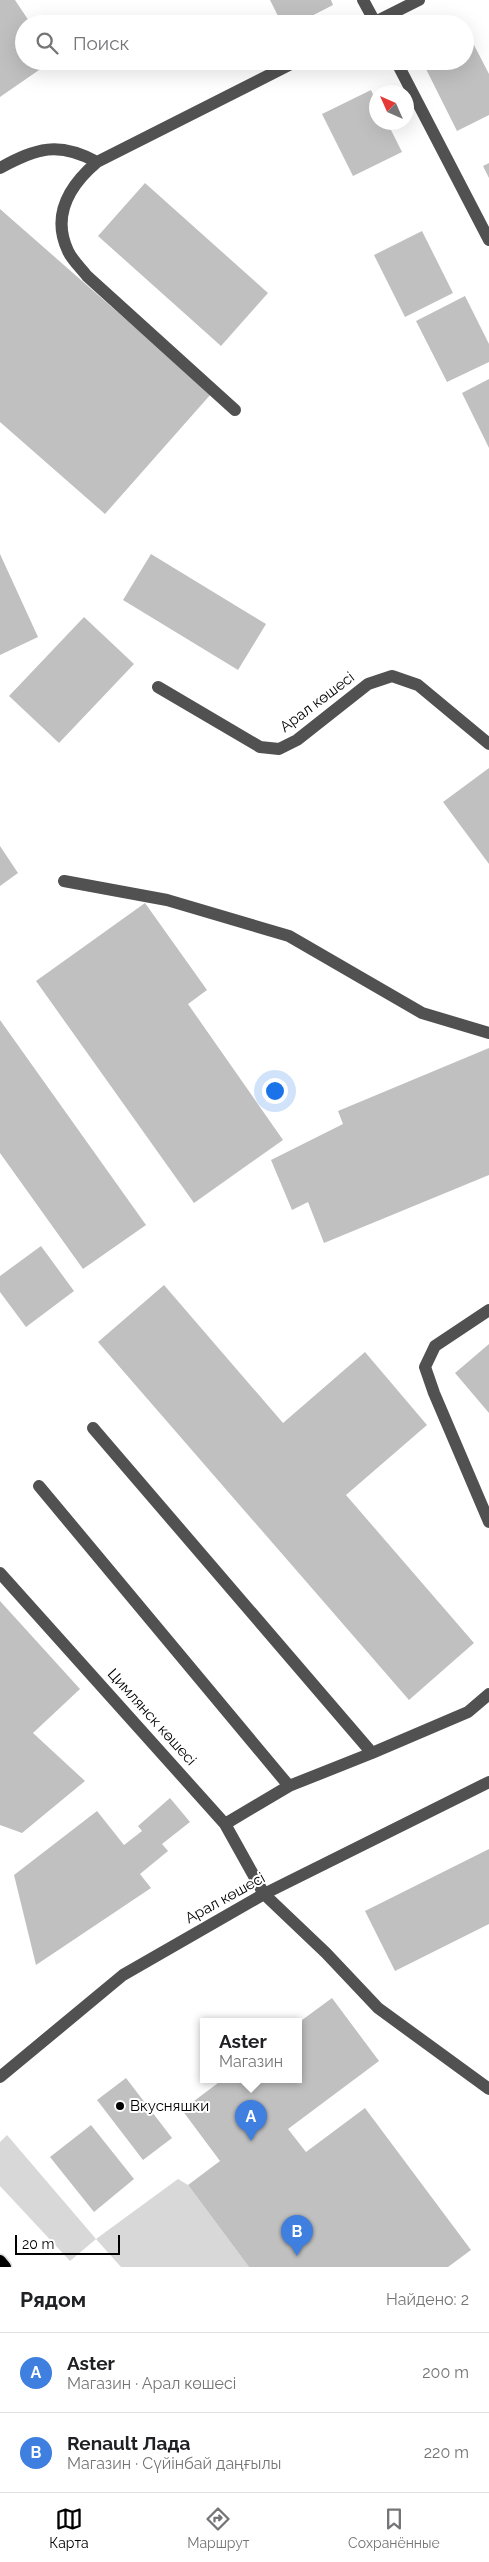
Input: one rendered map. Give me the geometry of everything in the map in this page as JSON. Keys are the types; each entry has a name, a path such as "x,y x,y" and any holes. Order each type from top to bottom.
{"main road":[{"path":"0,2261 5,2267"}],"street":[{"path":"363,0 370,15"},
{"path":"390,15 419,0"},
{"path":"235,410 87,276 68,253 62,234 63,211 68,195 79,177 97,162 279,70"},
{"path":"401,70 489,240"},
{"path":"0,168 30,152 53,150 69,150 97,162"},
{"name":"Арал көшесі","path":"158,688 260,746 279,749 297,740 368,684 392,676 418,685 489,744"},
{"path":"64,881 167,900 289,936 422,1014 489,1033"},
{"path":"489,1310 435,1346 425,1367 434,1393 489,1522"},
{"path":"93,1428 372,1753"},
{"path":"39,1486 289,1786"},
{"name":"Цимлянск көшесі","path":"0,1573 225,1824 264,1894 326,1953 378,2008 489,2089"},
{"path":"225,1824 289,1786 468,1712 489,1694"},
{"name":"Арал көшесі","path":"0,2078 123,1975 264,1894 489,1782"}],"shaded area":[{"path":"7,2135 96,2239 70,2261 0,2186 0,2142"},
{"path":"178,2179 188,2185 249,2267 121,2267 96,2239"}],"building":[{"path":"0,0 15,0 25,15 15,15 15,70 39,70 0,97"},
{"path":"270,0 331,0 333,5 314,15 278,15"},
{"path":"474,45 489,74 489,115 457,131 426,70 474,70"},
{"path":"369,91 369,130 391,130 402,152 353,176 322,114"},
{"path":"489,163 489,178 483,166"},
{"path":"145,183 268,293 221,346 98,236"},
{"path":"0,209 211,394 105,514 0,422"},
{"path":"422,231 453,293 405,317 374,255"},
{"path":"465,296 489,344 489,362 447,382 416,321"},
{"path":"489,379 489,448 462,393"},
{"path":"0,554 38,637 0,655"},
{"path":"151,554 266,624 238,670 123,600"},
{"path":"84,617 134,664 59,743 9,696"},
{"path":"489,768 489,864 443,802"},
{"path":"0,846 18,873 0,886"},
{"path":"145,903 207,990 188,1004 283,1140 194,1203 36,981"},
{"path":"0,1020 146,1225 83,1269 0,1153"},
{"path":"489,1048 489,1175 324,1243 308,1202 292,1210 271,1160 343,1124 338,1111"},
{"path":"41,1246 74,1291 26,1327 0,1292 0,1276"},
{"path":"164,1285 283,1423 365,1352 427,1425 346,1495 474,1643 409,1700 98,1342"},
{"path":"489,1344 489,1413 455,1373"},
{"path":"0,1601 80,1689 33,1733 85,1781 22,1833 0,1825"},
{"path":"170,1798 190,1822 162,1844 168,1851 140,1874 151,1888 36,1965 14,1875 97,1811 124,1845 142,1831 138,1826"},
{"path":"489,1849 489,1924 395,1971 365,1911"},
{"path":"332,1998 379,2061 288,2129 306,2152 365,2108 471,2250 448,2267 249,2267 188,2185 220,2161 182,2110 218,2083 302,2083 302,2020"},
{"path":"126,2078 172,2138 143,2160 97,2100"},
{"path":"91,2125 134,2179 94,2212 50,2157"}],"place":[{"name":"Вкусняшки","path":"120,2106"},
{"name":"Aster","path":"251,2141"},
{"name":"Renault Лада","path":"297,2256"}]}
